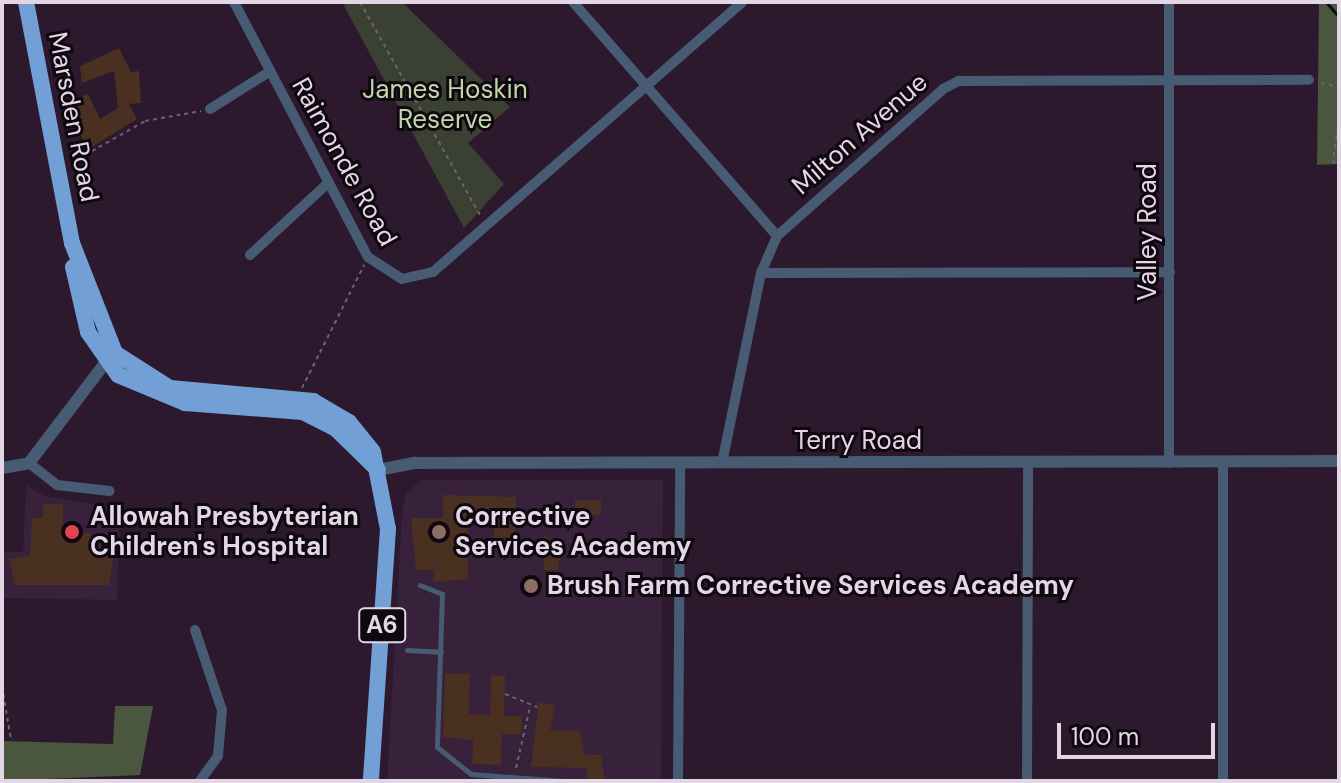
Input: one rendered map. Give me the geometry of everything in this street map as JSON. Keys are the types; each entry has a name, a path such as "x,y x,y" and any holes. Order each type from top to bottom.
{"highway":[{"name":"Marsden Road","path":"26,2 72,242 79,306 106,362"},
{"name":"Marsden Road","path":"72,242 99,326 129,366 182,391 313,401 359,432 378,470 388,529 371,781"},
{"path":"106,362 166,399 303,412 335,428 378,470"}],"street":[{"name":"Raimonde Road","path":"234,2 368,257 383,272 419,278 486,226 742,2"},
{"path":"573,2 777,236"},
{"name":"Valley Road","path":"1169,2 1169,463"},
{"path":"210,109 269,72"},
{"name":"Milton Avenue","path":"722,463 761,273 777,236 959,81 1309,80"},
{"path":"250,255 328,183"},
{"path":"761,273 1170,272"},
{"path":"2,468 29,463 106,362"},
{"name":"Terry Road","path":"378,470 415,463 1339,461"},
{"path":"29,463 57,485 110,491"},
{"path":"678,781 680,463"},
{"path":"1223,463 1223,781"},
{"path":"1027,781 1028,464"},
{"path":"195,630 222,710 218,756 200,781"}],"lane":[{"path":"420,585 442,594 437,747 485,779 514,777 565,781"},
{"path":"407,650 441,652"}],"path":[{"path":"360,2 486,226"},
{"path":"1309,80 1339,87"},
{"path":"71,163 145,121 210,109"},
{"path":"1339,120 1333,160 1339,169"},
{"path":"302,388 368,257"},
{"path":"2,686 11,740"},
{"path":"505,694 530,707 538,707"},
{"path":"514,777 530,707"}],"shaded area":[{"name":"Brush Farm Corrective Services Academy","path":"421,480 663,480 661,781 387,781 402,512 406,494"},
{"name":"Allowah Presbyterian Children's Hospital","path":"26,485 45,496 120,509 117,600 2,598 2,552 23,552"}],"green space":[{"name":"James Hoskin Reserve","path":"342,2 402,2 510,107 468,143 504,184 464,228"},
{"path":"1319,2 1339,2 1339,164 1317,165"},
{"path":"115,706 153,706 140,775 2,781 2,741 113,744"}],"building":[{"path":"119,48 131,72 139,71 141,103 129,104 137,119 87,150 76,124 78,98 88,94 100,119 118,108 114,71 82,83 80,66"},
{"name":"Corrective Services Academy","path":"443,495 516,497 515,542 494,542 494,524 468,524 468,579 434,582 434,570 416,570 411,518 443,518"},
{"path":"575,500 601,500 601,515 575,515"},
{"path":"43,504 63,504 63,533 91,533 91,555 114,555 109,585 15,585 9,559 30,556 32,518 43,518"},
{"path":"544,535 561,545 558,570 544,570"},
{"path":"445,674 470,674 469,714 490,715 491,675 505,676 504,716 522,716 521,734 502,734 501,765 472,764 473,740 443,737"},
{"path":"539,702 555,705 550,730 580,731 585,755 601,755 605,781 587,781 587,768 531,767"}],"waterway":[{"path":"1326,2 1339,17"}],"place":[{"name":"Allowah Presbyterian Children's Hospital","path":"72,532"},
{"name":"Corrective Services Academy","path":"439,532"},
{"name":"Brush Farm Corrective Services Academy","path":"531,586"}]}
